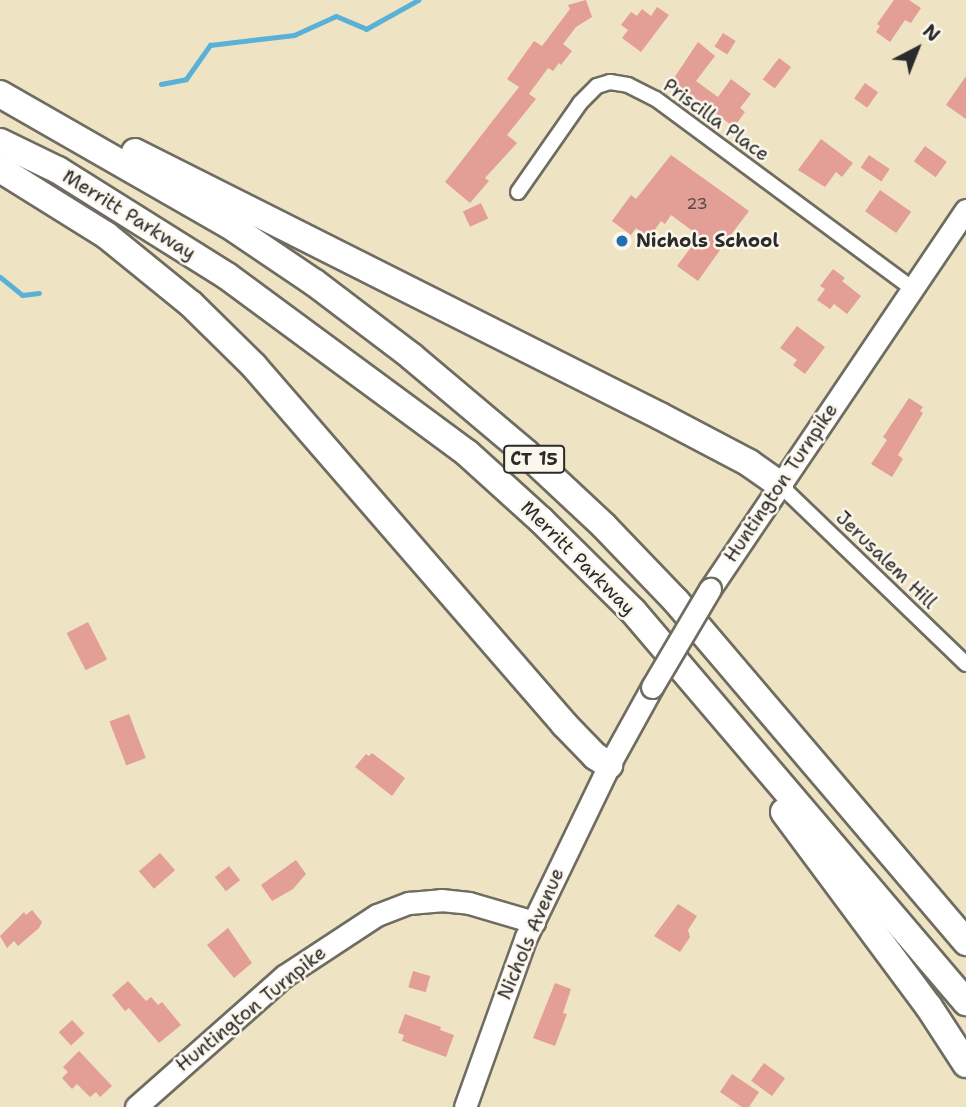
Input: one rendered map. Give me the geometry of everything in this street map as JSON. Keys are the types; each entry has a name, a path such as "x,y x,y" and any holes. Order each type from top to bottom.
{"highway":[{"path":"0,94 91,131 250,209 682,428 749,463 780,485"},
{"name":"Merritt Parkway","path":"0,94 229,225 314,283 430,372 526,453 604,526 676,601 966,942"},
{"name":"Merritt Parkway","path":"0,142 58,170 226,276 467,453 541,520 633,611 966,1002"},
{"path":"0,169 106,235 191,304 236,348 564,724 595,756 609,765"},
{"path":"738,732 771,794 929,1007 966,1064"},
{"path":"820,770 912,860 966,920"}],"main road":[{"name":"Huntington Turnpike","path":"609,765 710,589 966,210"},
{"name":"Nichols Avenue","path":"465,1107 534,922 609,765"},
{"name":"Huntington Turnpike","path":"136,1107 284,976 377,915 409,903 441,900 469,903 534,922"}],"street":[{"name":"Priscilla Place","path":"518,192 580,103 597,86 610,82 628,85 656,99 911,288"},
{"name":"Jerusalem Hill","path":"780,485 966,663"}],"building":[{"path":"586,0 592,17 576,27 563,44 572,51 561,65 559,63 553,71 548,68 529,94 536,99 507,135 517,143 485,178 489,181 470,203 445,182 519,87 507,79 534,41 542,46 570,9 568,5"},
{"path":"894,0 909,0 921,8 911,23 905,20 890,42 876,32 880,26 877,24"},
{"path":"657,7 669,15 641,52 622,38 628,30 621,25 631,12 637,16 642,9 651,16"},
{"path":"723,33 736,41 727,55 715,47"},
{"path":"698,42 715,56 696,81 718,97 731,79 751,94 740,108 745,112 734,127 672,81"},
{"path":"779,58 791,67 775,89 763,80"},
{"path":"966,76 966,119 946,105"},
{"path":"865,83 878,92 867,108 854,99"},
{"path":"821,139 853,163 842,177 836,172 825,187 798,170"},
{"path":"925,146 947,162 936,177 914,161"},
{"path":"671,155 749,211 730,236 732,242 725,243 698,281 677,266 695,242 690,238 694,232 671,215 665,224 661,221 649,238 636,228 631,235 612,221 631,195 636,199"},
{"path":"869,155 890,169 881,181 861,167"},
{"path":"880,190 911,212 896,233 865,211"},
{"path":"481,203 488,218 470,227 463,211"},
{"path":"833,269 845,278 842,281 861,296 847,314 834,304 830,309 817,300 825,289 820,286"},
{"path":"797,326 825,347 805,374 793,365 797,360 780,348"},
{"path":"909,398 923,407 920,411 923,413 898,455 903,459 892,477 871,464 887,440 883,437"},
{"path":"88,622 107,659 86,670 67,633"},
{"path":"129,714 146,758 126,765 109,722"},
{"path":"372,753 405,778 392,796 355,767 366,754 369,756"},
{"path":"160,853 175,870 154,889 139,871"},
{"path":"296,860 306,874 293,889 272,901 261,885"},
{"path":"229,866 240,880 226,891 215,877"},
{"path":"678,904 697,916 688,930 690,937 680,952 654,936"},
{"path":"32,910 42,922 39,928 18,946 14,941 7,948 0,936 24,912 26,915"},
{"path":"228,928 252,963 234,978 207,945"},
{"path":"413,971 430,976 426,992 408,987"},
{"path":"128,981 146,1001 151,997 158,1005 162,1002 181,1025 159,1043 129,1008 125,1011 112,995"},
{"path":"555,983 571,989 563,1013 567,1014 555,1046 533,1038"},
{"path":"405,1014 441,1027 440,1030 454,1035 446,1057 402,1041 404,1035 398,1033"},
{"path":"72,1020 84,1033 71,1045 59,1032"},
{"path":"79,1051 112,1086 100,1097 96,1092 90,1097 77,1084 72,1089 62,1078 68,1072 63,1067"},
{"path":"764,1063 785,1078 772,1096 751,1081"},
{"path":"732,1074 759,1092 749,1107 742,1107 720,1092"}],"waterway":[{"path":"161,84 186,79 210,45 294,35 336,16 366,29 418,0"},
{"path":"0,277 22,295 39,293"}],"place":[{"name":"Nichols School","path":"622,241"}]}
